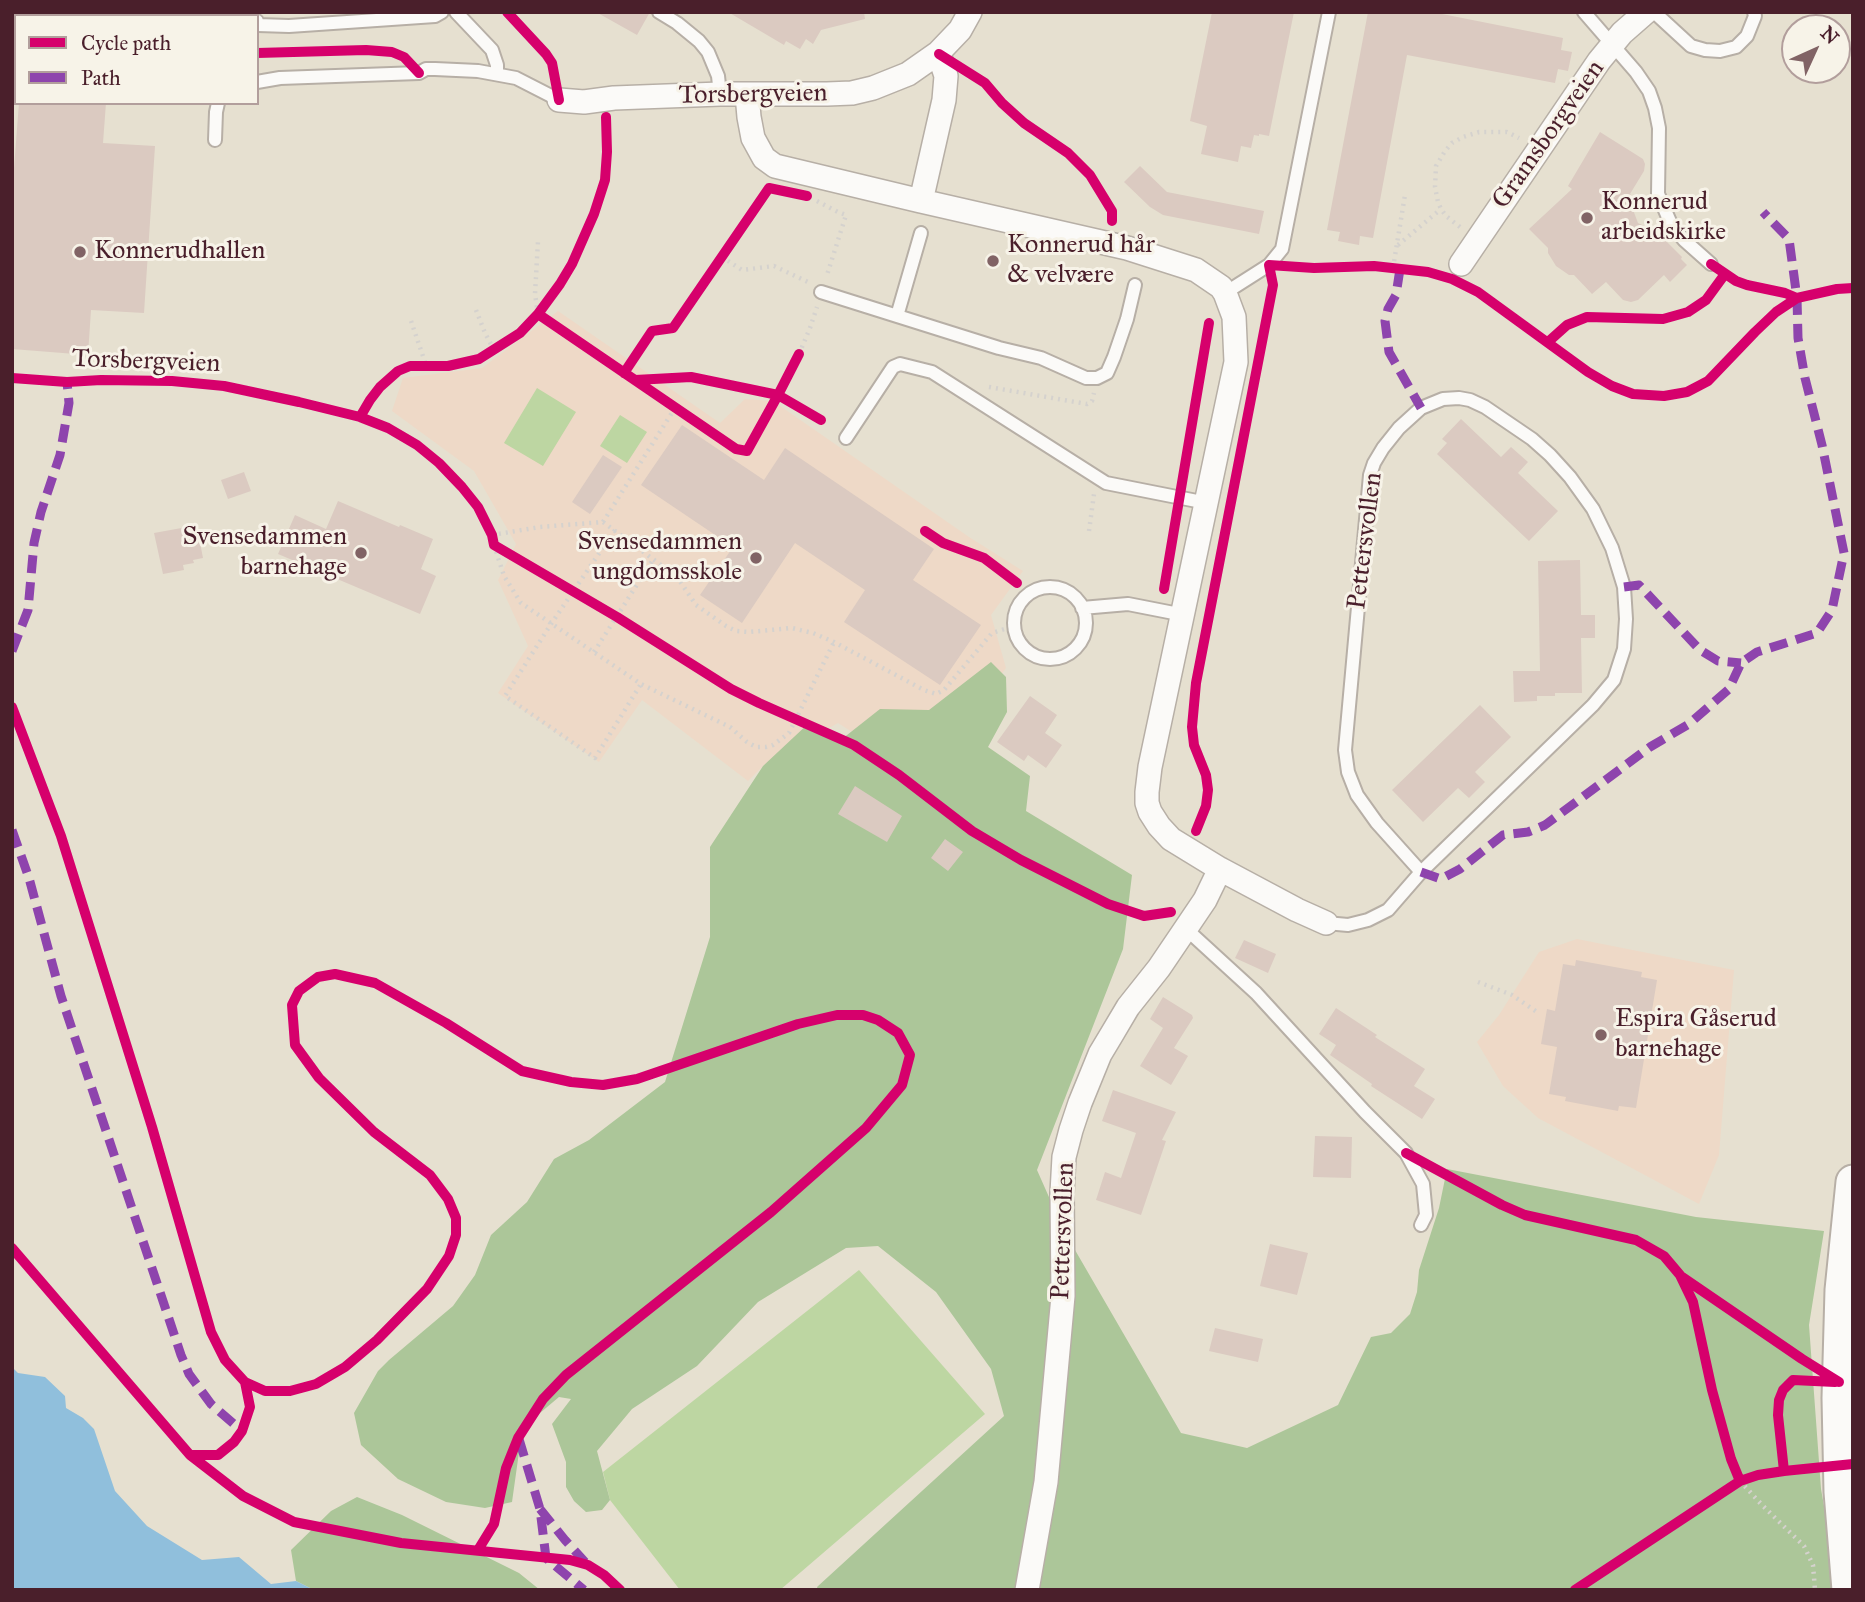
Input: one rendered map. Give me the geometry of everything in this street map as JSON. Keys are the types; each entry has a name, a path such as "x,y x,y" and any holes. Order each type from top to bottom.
{"main road":[{"path":"1849,1590 1841,1492 1839,1398 1842,1290 1853,1182"}],"street":[{"path":"921,201 944,100 946,76 938,53 960,30 970,12"},
{"name":"Gramsborgveien","path":"1461,264 1599,61 1622,33 1646,12"},
{"name":"Torsbergveien","path":"559,100 584,102 614,98 720,94 852,93 908,74 938,53"},
{"path":"747,94 753,138 764,158 775,166 1127,248 1196,270 1222,287 1225,293"},
{"name":"Pettersvollen","path":"1225,293 1234,317 1236,362 1150,767 1147,803 1159,826 1171,839 1297,911 1326,923"},
{"name":"Pettersvollen","path":"1027,1590 1046,1482 1059,1344 1063,1296 1064,1157 1080,1103 1100,1054 1128,1007 1159,968 1205,900 1220,869"}],"lane":[{"path":"259,25 289,26 410,15 435,16 442,12"},
{"path":"456,12 492,50 497,74"},
{"path":"659,12 692,34 708,52 718,75 720,94"},
{"path":"1225,293 1269,265 1282,249 1329,12"},
{"path":"1584,12 1649,91 1659,128 1658,194 1671,224 1684,240 1711,264"},
{"path":"1654,12 1691,46 1720,51 1737,47 1747,36 1754,12"},
{"path":"259,82 280,78 419,73 435,68 516,78 559,100"},
{"path":"215,140 218,105"},
{"path":"897,316 921,233"},
{"path":"822,290 999,348 1041,358 1086,378 1097,378 1107,373 1114,357 1135,285"},
{"path":"846,438 893,367 900,364 932,372 1106,483 1207,503"},
{"name":"Pettersvollen","path":"1326,923 1348,925 1368,920 1388,909 1421,872 1593,705 1614,680 1624,649 1625,587 1612,548 1593,509 1570,477 1532,439 1485,407 1459,398 1443,398 1421,408 1399,428 1374,463 1367,490 1345,750 1348,772 1357,795 1377,823 1421,872"},
{"path":"1044,588 1066,591 1076,598 1082,608 1086,619 1082,641 1065,656 1054,659 1031,654 1017,637 1014,618 1020,603 1032,592 1044,588"},
{"path":"1082,608 1128,604 1184,615"},
{"path":"1185,928 1256,993 1406,1153 1423,1184 1426,1215 1421,1225"}],"path":[{"path":"1477,239 1452,221 1438,202 1435,187 1436,166 1445,151 1463,137 1493,131 1507,132 1538,150"},
{"path":"1405,195 1397,245 1388,267 1409,270"},
{"path":"796,359 810,328 846,215 807,196"},
{"path":"1397,245 1441,209"},
{"path":"538,241 535,294 538,314 548,321"},
{"path":"729,247 719,262 742,270 774,266 822,290"},
{"path":"529,324 550,299"},
{"path":"476,310 494,350"},
{"path":"411,321 427,365"},
{"path":"962,390 973,384 1087,404 1092,401 1097,378"},
{"path":"663,400 685,414"},
{"path":"603,522 675,408"},
{"path":"1089,531 1098,478"},
{"path":"491,535 540,527 603,522 677,577 696,605 726,626 736,631 792,628 813,633 936,694 944,690 992,633 1014,626"},
{"path":"615,530 505,696 595,758 641,684"},
{"path":"491,535 505,552"},
{"path":"491,535 504,576 521,603 641,684 730,727 756,747 766,747 782,739 802,722 834,642"},
{"path":"594,652 654,558"},
{"path":"562,586 584,598"},
{"path":"606,611 628,624"},
{"path":"785,714 802,722"},
{"path":"1478,982 1512,996 1537,1012"},
{"path":"1730,1488 1741,1476 1762,1505 1804,1546 1813,1565 1815,1590"}],"shaded area":[{"name":"Svensedammen ungdomsskole","path":"558,311 720,423 745,399 773,401 969,537 1023,571 991,615 1006,668 925,778 838,723 763,766 748,781 642,700 599,762 498,693 528,646 498,580 516,544 474,471 392,411 403,378 482,368"},
{"path":"1577,939 1734,970 1719,1155 1699,1204 1538,1118 1503,1086 1477,1042 1499,1015 1539,952"}],"green space":[{"path":"537,388 576,412 543,466 504,443"},
{"path":"620,415 647,432 627,463 600,446"},
{"path":"991,662 1006,677 1007,712 988,747 1030,776 1026,811 1132,875 1123,949 1037,1170 1064,1231 1181,1433 1247,1448 1338,1405 1371,1337 1391,1333 1410,1314 1417,1292 1419,1270 1439,1208 1447,1169 1696,1217 1824,1231 1809,1325 1821,1489 1839,1590 818,1590 817,1587 1004,1416 991,1369 936,1292 878,1246 846,1248 758,1302 697,1366 632,1409 597,1451 610,1500 602,1510 586,1512 574,1501 566,1487 566,1462 552,1424 571,1399 559,1397 540,1413 521,1438 512,1502 485,1508 446,1502 398,1479 361,1445 354,1413 378,1371 453,1306 475,1275 491,1235 527,1202 554,1159 589,1140 665,1082 710,937 710,847 763,766 810,722 842,739 880,709 929,710"},
{"path":"859,1270 985,1414 780,1590 680,1590 610,1500 603,1472"},
{"path":"357,1497 402,1515 519,1573 540,1590 314,1590 296,1581 291,1550 331,1511"}],"water":[{"path":"12,1367 18,1373 45,1377 65,1396 66,1408 83,1418 94,1429 115,1491 147,1526 202,1560 239,1557 271,1584 296,1581 314,1590 12,1590"}],"building":[{"path":"596,12 650,12 637,35"},
{"path":"728,12 864,12 865,19 821,30 813,44 806,39 800,49 786,41 784,45"},
{"path":"1212,12 1294,12 1269,136 1254,135 1251,148 1241,146 1238,162 1201,154 1207,126 1190,121"},
{"path":"1368,12 1432,12 1563,38 1561,50 1572,52 1568,71 1558,69 1555,83 1407,55 1373,238 1360,236 1359,245 1338,241 1340,232 1327,230"},
{"name":"Konnerudhallen","path":"19,105 106,105 103,143 155,146 144,313 91,310 88,355 12,349 12,194"},
{"name":"Konnerud arbeidskirke","path":"1600,132 1643,159 1644,171 1629,199 1638,223 1657,232 1687,265 1670,282 1664,275 1638,300 1631,302 1623,300 1606,282 1592,294 1574,275 1569,275 1556,266 1548,248 1529,229 1572,189 1568,186"},
{"path":"1140,166 1167,192 1264,211 1259,234 1163,215 1150,207 1124,182"},
{"path":"1461,419 1501,457 1511,447 1528,462 1518,473 1558,511 1529,541 1437,454 1447,443 1442,439"},
{"path":"682,425 764,480 785,448 934,549 913,580 981,625 940,685 844,622 865,590 795,543 742,623 700,595 733,547 641,485"},
{"path":"603,455 622,467 590,514 572,502"},
{"path":"244,472 251,491 228,499 221,480"},
{"path":"338,501 433,539 421,569 436,576 420,614 278,554 295,515 326,529"},
{"path":"197,527 203,558 183,565 184,570 163,574 154,533"},
{"path":"1580,560 1581,615 1595,615 1595,638 1581,638 1582,693 1555,693 1555,696 1537,696 1537,701 1514,702 1513,671 1540,671 1538,561"},
{"path":"1030,696 1057,715 1045,733 1062,745 1046,768 1028,755 1024,761 997,742"},
{"path":"1480,705 1511,737 1475,772 1485,782 1469,798 1458,788 1423,822 1392,790"},
{"path":"855,786 902,816 887,842 838,814"},
{"path":"945,839 963,852 948,871 931,858"},
{"path":"1244,940 1276,954 1268,973 1235,958"},
{"path":"1576,960 1642,972 1641,977 1657,980 1636,1108 1619,1106 1618,1111 1565,1101 1566,1097 1549,1094 1557,1047 1541,1044 1547,1009 1555,1011 1563,964 1575,966"},
{"path":"1163,997 1193,1018 1174,1048 1188,1056 1171,1085 1140,1066 1163,1028 1150,1019"},
{"path":"1336,1008 1425,1069 1414,1086 1435,1099 1422,1119 1330,1055 1336,1045 1319,1034"},
{"path":"1113,1090 1176,1112 1162,1140 1166,1141 1141,1215 1096,1200 1105,1172 1121,1178 1136,1133 1102,1121"},
{"path":"1315,1136 1352,1137 1351,1178 1313,1177"},
{"path":"1270,1244 1308,1253 1297,1295 1260,1286"},
{"path":"1215,1328 1263,1339 1258,1362 1209,1351"}],"marked path":[{"path":"1421,872 1441,879 1460,869 1503,835 1528,832 1545,825 1650,747 1689,724 1729,689 1741,663 1757,652 1817,633 1832,610 1844,553 1805,378 1798,338 1797,298 1789,239 1763,212"},
{"path":"1400,269 1396,295 1385,321 1389,352 1421,408"},
{"path":"12,651 28,610 34,543 60,455 69,403 67,382"},
{"path":"1624,587 1639,585 1700,650 1718,661 1741,663"},
{"path":"12,830 29,878 61,996 181,1355 189,1374 211,1404 242,1431"},
{"path":"519,1439 540,1509 546,1558 584,1590"},
{"path":"540,1509 585,1562"}],"cycle path":[{"path":"507,12 552,63 559,100"},
{"path":"259,53 366,50 392,52 404,57 419,73"},
{"path":"939,54 985,83 1024,123 1068,153 1090,175 1112,211 1112,221"},
{"path":"360,417 380,387 398,371 410,366 448,366 479,359 520,333 538,314 572,264 594,214 605,180 606,117"},
{"path":"624,373 652,331 673,328 769,188 807,196"},
{"path":"1711,264 1736,281 1797,298"},
{"path":"1196,831 1206,806 1208,790 1206,775 1194,745 1192,727 1196,683 1273,285 1269,265 1314,268 1374,266 1428,272 1452,279 1478,292 1588,372 1612,386 1633,394 1664,396 1687,392 1708,381 1776,312 1797,298 1853,288"},
{"path":"1548,342 1567,325 1587,317 1663,319 1688,312 1706,300 1725,274"},
{"path":"538,314 736,449 747,451 778,395 821,420"},
{"path":"1164,589 1209,323"},
{"path":"635,380 691,377 778,395 799,354"},
{"path":"12,378 67,382 172,381 224,386 360,417 388,428 417,445 462,487 478,507 494,545 617,617 731,689 854,745 899,775 972,831 1021,860 1108,904 1144,916 1171,912"},
{"path":"925,531 943,543 984,558 1017,583"},
{"path":"12,707 61,836 152,1127 211,1332 225,1360 245,1382 265,1391 290,1391 316,1384 345,1367 377,1340 427,1289 449,1256 456,1235 456,1218 448,1199 430,1175 374,1132 319,1078 295,1045 292,1005 299,991 318,977 335,974 375,983 446,1023 522,1071 571,1082 603,1085 637,1079 798,1024 837,1015 863,1015 878,1020 898,1033 910,1055 902,1085 866,1128 771,1212 566,1375 543,1399 518,1438 506,1468 494,1524 478,1550"},
{"path":"1406,1153 1525,1215 1636,1240 1664,1256 1680,1275 1693,1302 1712,1390 1731,1459 1740,1481"},
{"path":"12,1248 190,1455 243,1496 294,1522 401,1543 570,1560 588,1565 620,1590"},
{"path":"1682,1277 1839,1382"},
{"path":"1784,1471 1778,1415 1783,1390 1793,1380 1835,1382"},
{"path":"190,1455 218,1455 234,1442 242,1431 250,1407 245,1382"},
{"path":"1575,1590 1740,1481 1784,1471 1853,1464"}],"place":[{"name":"Konnerud arbeidskirke","path":"1587,218"},
{"name":"Konnerudhallen","path":"80,252"},
{"name":"Konnerud hår & velvære","path":"993,261"},
{"name":"Svensedammen barnehage","path":"361,553"},
{"name":"Svensedammen ungdomsskole","path":"756,558"},
{"name":"Espira Gåserud barnehage","path":"1601,1035"}]}
